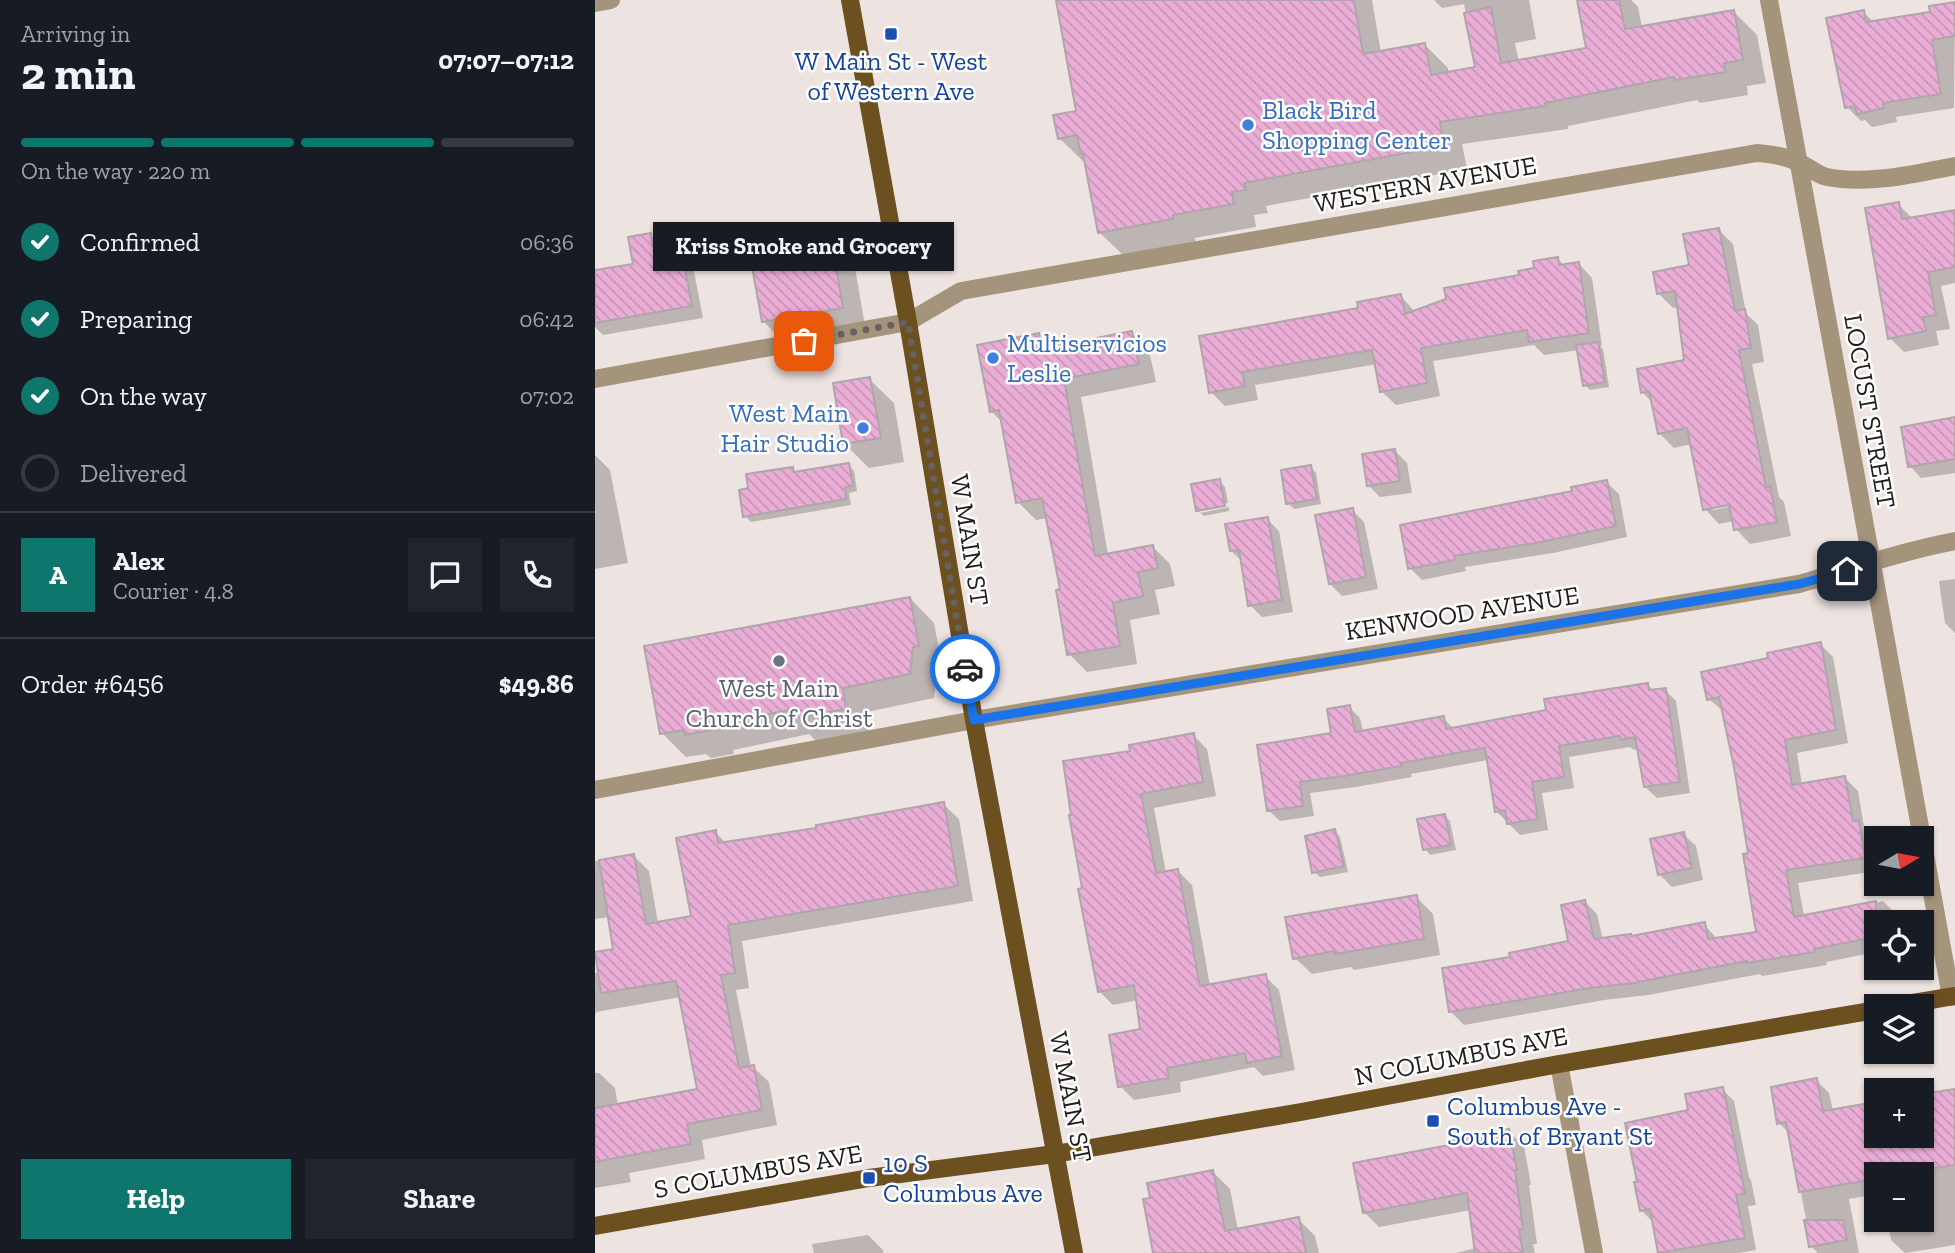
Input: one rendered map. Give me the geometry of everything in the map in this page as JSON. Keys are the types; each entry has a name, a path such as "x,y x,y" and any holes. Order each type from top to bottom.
{"main road":[{"name":"W MAIN ST","path":"850,0 908,322 974,720 1074,1253"},
{"path":"1934,999 1953,996"},
{"name":"N COLUMBUS AVE","path":"1055,1154 1864,1012"},
{"name":"S COLUMBUS AVE","path":"595,1226 869,1178 1055,1154"},
{"path":"1063,1253 1070,1231"}],"street":[{"path":"595,3 611,0"},
{"name":"LOCUST STREET","path":"1769,0 1871,564 1953,996"},
{"name":"WESTERN AVENUE","path":"908,322 961,291 1757,153 1780,155 1824,176 1852,180 1901,176 1955,166"},
{"path":"595,379 908,322"},
{"name":"KENWOOD AVENUE","path":"595,790 974,720 1799,584 1908,551 1955,541"},
{"path":"1559,1065 1594,1253"}],"building":[{"name":"Black Bird Shopping Center","path":"1056,0 1354,0 1363,54 1425,43 1431,75 1475,67 1464,13 1491,7 1501,63 1586,48 1577,0 1619,0 1625,29 1734,10 1743,60 1724,63 1726,72 1675,80 1674,77 1545,103 1546,106 1440,122 1444,146 1244,183 1246,190 1232,192 1234,204 1098,233 1077,135 1058,139 1053,115 1076,111"},
{"path":"1955,2 1955,36 1932,40 1941,94 1883,103 1884,108 1857,114 1855,106 1845,108 1826,18 1864,10 1866,22 1930,12 1929,6"},
{"path":"1899,202 1902,219 1955,210 1955,267 1928,272 1936,315 1923,317 1926,331 1888,339 1865,208"},
{"path":"1719,228 1735,311 1745,309 1751,348 1739,350 1766,487 1770,486 1777,522 1734,530 1729,505 1703,510 1687,428 1658,434 1649,391 1641,393 1637,369 1684,360 1675,291 1657,294 1653,272 1689,265 1683,234"},
{"path":"651,233 653,247 680,242 692,306 595,323 595,270 633,264 628,237"},
{"path":"831,236 843,308 762,322 749,250"},
{"path":"1558,257 1559,265 1579,262 1589,333 1529,342 1527,330 1421,348 1427,383 1380,392 1372,350 1242,372 1245,386 1209,393 1199,336 1358,308 1357,302 1401,294 1405,314 1446,299 1444,288 1519,275 1518,271 1534,268 1533,261"},
{"path":"1132,331 1139,364 1064,379 1095,556 1153,545 1158,568 1138,572 1143,596 1113,603 1120,646 1067,655 1056,590 1060,589 1042,498 1016,503 999,410 990,412 977,345 1039,333 1042,349"},
{"path":"1598,342 1605,382 1583,386 1576,345"},
{"path":"870,377 881,438 843,444 833,383"},
{"path":"1955,417 1955,459 1908,467 1901,427"},
{"path":"1395,449 1400,481 1367,486 1362,454"},
{"path":"849,463 853,486 845,487 846,499 743,517 739,490 748,488 746,474 793,467 794,472"},
{"path":"1311,465 1317,499 1286,504 1281,470"},
{"path":"1220,479 1225,506 1196,511 1191,484"},
{"path":"1607,480 1616,526 1454,556 1455,560 1408,569 1400,525 1572,491 1571,487"},
{"path":"1353,508 1366,577 1329,584 1315,515"},
{"path":"1268,517 1282,600 1248,606 1239,550 1230,551 1225,524"},
{"name":"West Main Church of Christ","path":"910,597 919,646 913,647 910,674 843,688 846,709 791,719 789,710 710,726 711,730 685,735 684,730 660,734 644,646"},
{"path":"1821,642 1836,730 1785,740 1792,785 1845,776 1853,821 1859,820 1864,852 1864,858 1786,870 1794,917 1876,901 1876,910 1864,910 1864,939 1814,949 1815,952 1747,961 1634,983 1449,1012 1442,968 1510,957 1509,953 1568,941 1561,905 1585,900 1594,939 1631,936 1705,922 1708,939 1756,932 1743,854 1748,853 1734,767 1719,697 1707,700 1701,672 1768,658 1767,653"},
{"path":"1648,683 1649,690 1666,688 1680,782 1644,787 1635,737 1621,740 1620,736 1559,746 1564,777 1532,782 1538,819 1507,824 1505,810 1495,812 1485,748 1401,763 1402,766 1300,782 1303,806 1267,811 1257,745 1331,733 1327,709 1350,705 1355,732 1444,716 1446,729 1546,710 1544,699"},
{"path":"1194,733 1203,782 1141,794 1156,873 1178,869 1200,986 1266,974 1282,1056 1247,1063 1245,1053 1167,1068 1169,1078 1118,1087 1109,1035 1140,1029 1134,985 1098,992 1078,889 1082,888 1063,761 1130,751 1129,745"},
{"path":"944,802 958,886 728,925 735,973 721,975 739,1068 754,1065 762,1110 687,1124 691,1144 595,1162 595,1108 697,1089 676,981 601,993 595,952 613,949 599,860 634,854 646,924 691,916 676,838 716,830 718,843 816,828 816,825"},
{"path":"1445,814 1451,845 1423,850 1417,819"},
{"path":"1335,829 1344,866 1312,873 1305,836"},
{"path":"1684,832 1692,868 1658,875 1650,839"},
{"path":"1417,895 1424,939 1293,959 1285,917"},
{"path":"1817,1078 1823,1111 1864,1104 1864,1148 1934,1148 1934,1092 1955,1089 1955,1165 1934,1168 1934,1162 1864,1162 1864,1181 1799,1192 1786,1122 1777,1124 1771,1087"},
{"path":"1723,1087 1745,1193 1736,1195 1745,1238 1658,1253 1650,1209 1640,1211 1625,1123 1688,1110 1685,1094"},
{"path":"1509,1129 1517,1170 1523,1229 1519,1230 1523,1253 1475,1253 1467,1193 1363,1213 1353,1163 1449,1145 1448,1141"},
{"path":"1213,1170 1225,1231 1299,1217 1306,1253 1153,1253 1143,1199 1150,1198 1147,1183"},
{"path":"1804,1220 1843,1220 1847,1240 1809,1247"}],"way so far":[{"path":"804,341 908,322 965,669"}],"place":[{"name":"W Main St - West of Western Ave","path":"891,34"},
{"name":"Black Bird Shopping Center","path":"1248,125"},
{"name":"Kriss Smoke and Grocery","path":"804,341"},
{"name":"Multiservicios Leslie","path":"993,358"},
{"name":"West Main Hair Studio","path":"863,428"},
{"name":"West Main Church of Christ","path":"779,661"},
{"name":"Columbus Ave - South of Bryant St","path":"1433,1121"},
{"name":"10 S Columbus Ave","path":"869,1178"}],"route":[{"path":"965,669 974,720 1799,584 1847,571"}]}
